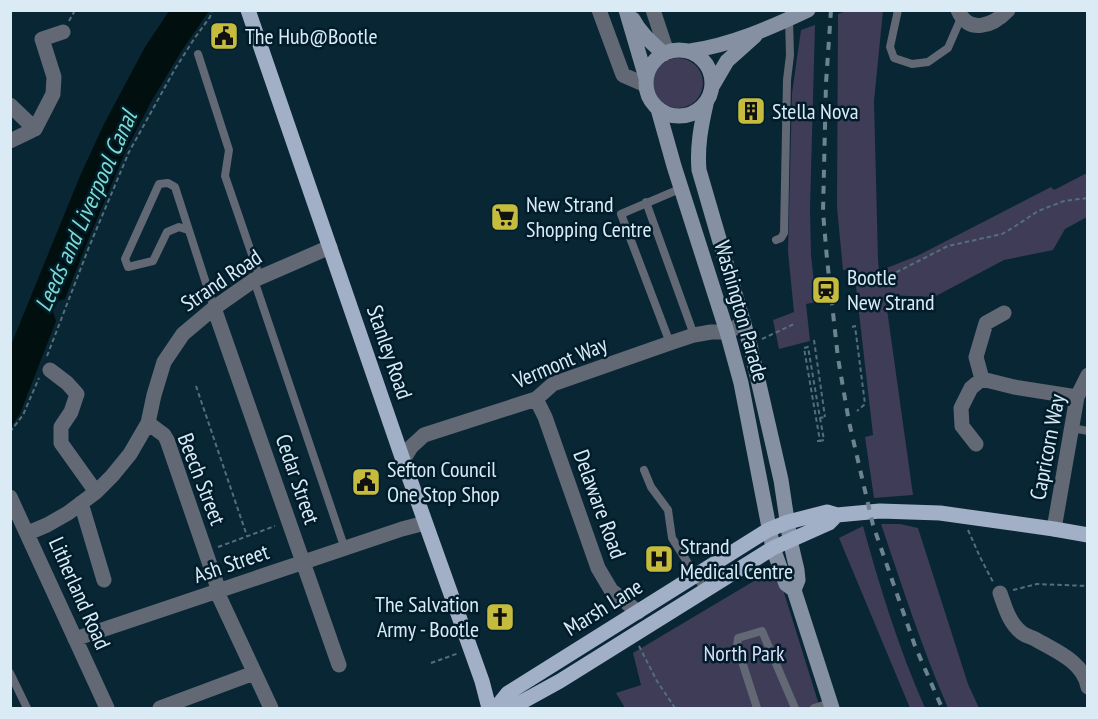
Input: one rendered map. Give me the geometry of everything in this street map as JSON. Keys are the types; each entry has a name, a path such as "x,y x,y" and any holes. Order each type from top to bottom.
{"main road":[{"name":"Stanley Road","path":"248,10 403,460 482,681 489,708"},
{"name":"Marsh Lane","path":"496,708 508,693 768,530 788,522 826,512 837,515 880,511 940,513 1088,535"},
{"name":"Marsh Lane","path":"511,708 560,681 773,548 829,523 837,515"}],"street":[{"path":"599,10 624,75 646,81"},
{"path":"627,10 647,92 658,109 667,114 688,116 706,104 711,95 713,85 709,67 690,51"},
{"path":"627,10 649,42 665,53"},
{"path":"653,10 665,53"},
{"path":"713,85 727,61 744,45 760,33 808,10"},
{"path":"960,14 970,25 982,25 995,22 1008,10"},
{"path":"10,141 35,129 53,94 54,78 42,39 63,32"},
{"path":"646,81 654,61 665,53 712,48 760,33"},
{"name":"Washington Parade","path":"658,109 741,383 773,548 786,584 794,590 798,580 781,480 750,345 699,170 700,133 706,104"},
{"path":"10,105 35,129"},
{"name":"Strand Road","path":"28,533 54,522 96,492 130,454 148,423 164,362 183,334 214,308 257,279 330,247"},
{"name":"Cedar Street","path":"214,308 339,665"},
{"path":"982,379 976,357 986,323 1005,313"},
{"name":"Vermont Way","path":"403,460 411,447 424,435 536,399 553,384 670,343 694,335 727,332 744,323"},
{"path":"45,370 67,383 77,394 71,412 61,427 61,443 96,492"},
{"name":"Capricorn Way","path":"1054,529 1077,397 1088,375"},
{"path":"982,379 1014,387 1077,397"},
{"path":"976,444 962,426 961,408 971,388 982,379"},
{"name":"Delaware Road","path":"536,399 545,417 598,568 611,590 638,612"},
{"name":"Beech Street","path":"148,423 167,440 218,591 271,708"},
{"name":"Litherland Road","path":"10,497 107,708"},
{"path":"81,503 104,580"},
{"name":"Ash Street","path":"75,639 425,523"},
{"path":"794,590 831,706"},
{"path":"1000,593 1010,620 1022,633 1067,657 1078,668 1088,687"},
{"path":"159,708 191,703 254,673"}],"lane":[{"path":"898,10 890,47 894,58 912,64 928,62 948,48 960,14"},
{"path":"776,240 781,238 783,233 787,80 790,55 789,19"},
{"path":"198,54 229,150 225,176 345,549"},
{"path":"188,230 179,227 167,232 153,261 128,267 124,259 159,184 168,183 175,187 214,308"},
{"path":"670,343 621,214 682,188"},
{"path":"646,202 694,335"},
{"path":"1072,428 1088,430"},
{"path":"644,470 651,487 668,510 672,538 705,590"},
{"path":"757,708 737,646 738,638 762,631 795,708"},
{"path":"10,674 27,708"},
{"path":"814,708 831,706"}],"path":[{"path":"10,432 23,415 45,370 89,247 129,152 175,69 210,17 212,10"},
{"path":"884,279 948,246 1002,234 1038,211 1064,201 1088,198"},
{"path":"750,345 794,324"},
{"path":"852,327 855,326 865,404 857,411"},
{"path":"814,340 825,417 820,418"},
{"path":"808,347 820,418 824,440 819,441 804,348 808,347"},
{"path":"196,386 247,536"},
{"path":"962,516 980,557 1000,593 1037,584 1088,586"},
{"path":"205,552 289,521"},
{"path":"633,635 657,681 675,708"},
{"path":"431,663 470,650"}],"green space":[{"path":"846,11 883,11 874,101 879,271 917,256 1051,187 1054,190 1087,173 1087,217 1065,229 1053,250 1004,260 934,297 885,295 913,495 874,498 865,437 873,435 854,269 843,270 837,207 838,14"},
{"path":"815,25 810,209 811,255 816,302 806,304 810,341 779,349 773,320 794,312 788,252 792,93 801,30"},
{"path":"678,58 687,60 698,69 703,83 701,92 692,103 678,108 669,106 658,97 653,83 655,74 664,63"},
{"path":"881,524 900,524 918,528 968,684 979,708 948,708 921,640"},
{"path":"863,526 891,618 925,708 910,708 839,538"},
{"name":"North Park","path":"771,576 781,583 820,708 625,708 616,693 641,685 633,653 754,581"}],"water":[{"name":"Leeds and Liverpool Canal","path":"169,11 209,11 151,102 126,150 65,299 58,301 53,311 56,321 20,414 11,427 11,345 80,176 104,124 145,47"}],"railway":[{"path":"831,10 826,83 823,212 838,358 849,422 873,525 915,646 942,708"}],"place":[{"name":"The Hub@Bootle","path":"224,36"},
{"name":"Stella Nova","path":"751,111"},
{"name":"New Strand Shopping Centre","path":"505,217"},
{"name":"Bootle New Strand","path":"826,290"},
{"name":"Sefton Council One Stop Shop","path":"366,482"},
{"name":"Strand Medical Centre","path":"659,559"},
{"name":"The Salvation Army - Bootle","path":"500,617"}]}
